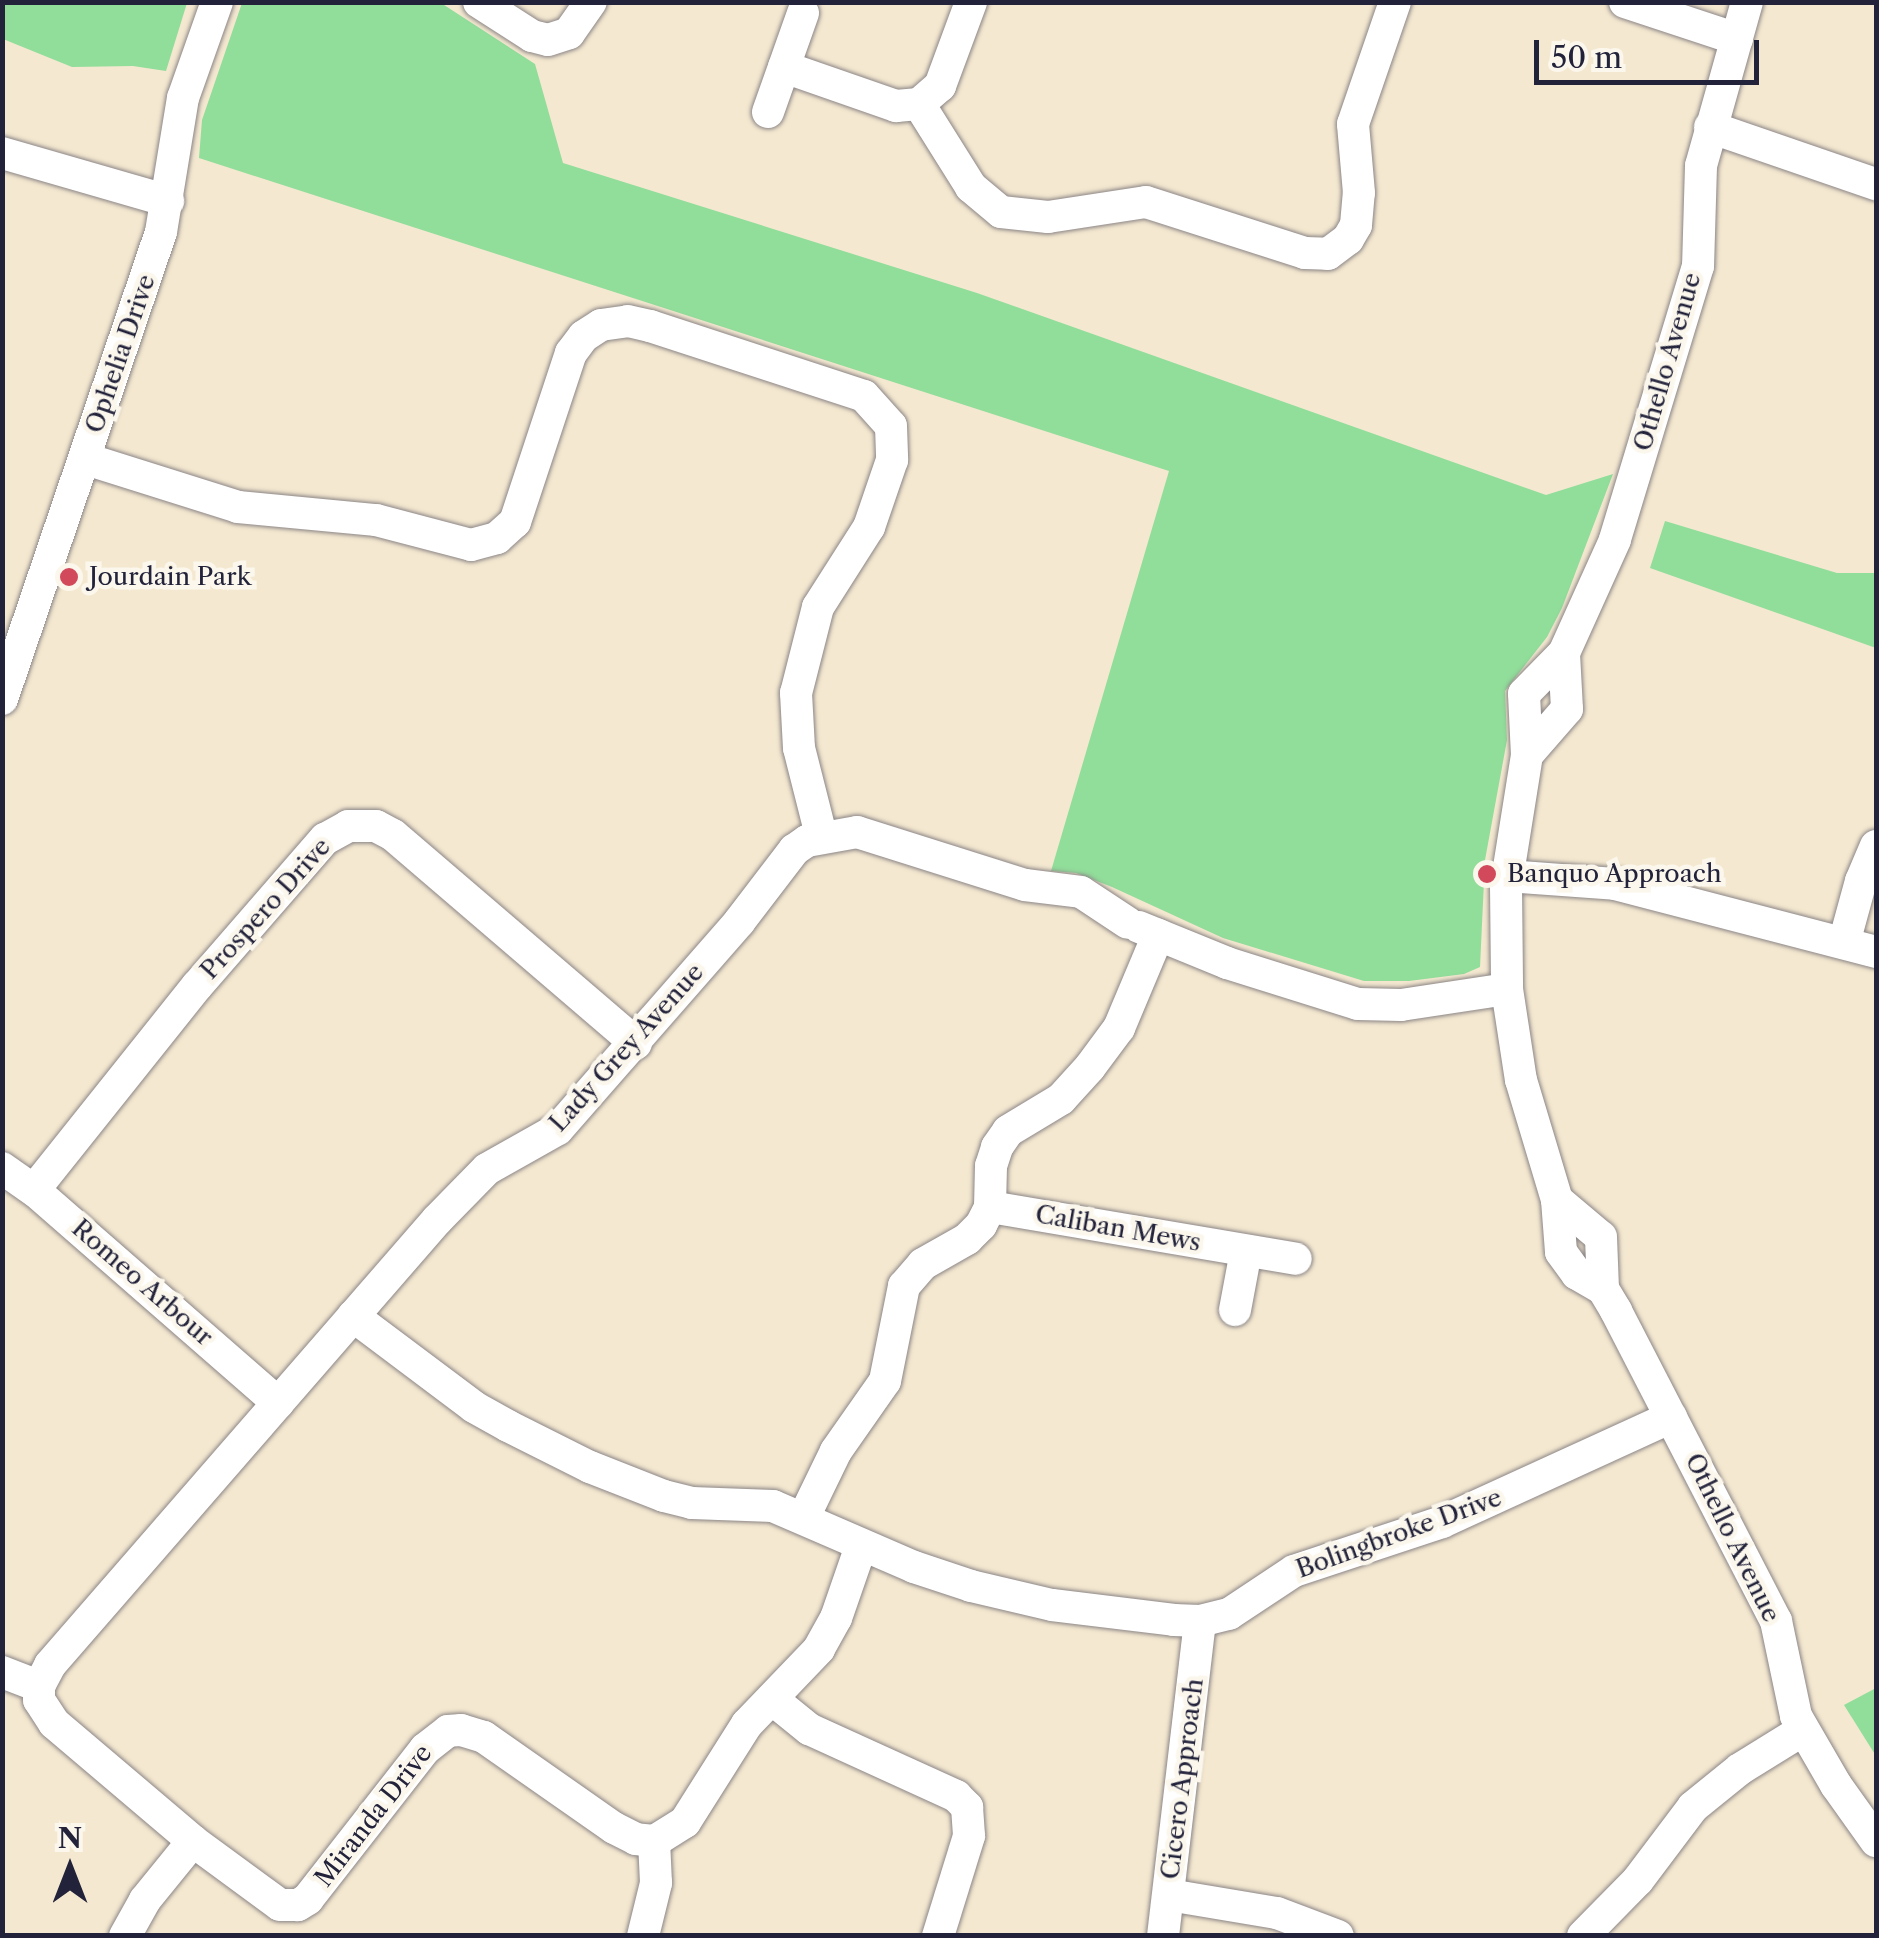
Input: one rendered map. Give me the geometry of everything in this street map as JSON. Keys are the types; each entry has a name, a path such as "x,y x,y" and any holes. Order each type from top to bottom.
{"street":[{"name":"Ophelia Drive","path":"2,699 8,664 86,458 168,201 184,98 217,2"},
{"path":"479,2 548,40 570,33 590,2"},
{"path":"784,67 896,106 920,104 940,86 971,2"},
{"path":"920,104 972,188 1001,212 1048,216 1146,202 1305,253 1328,254 1348,239 1356,225 1359,193 1353,124 1396,2"},
{"path":"1626,2 1737,39"},
{"name":"Othello Avenue","path":"1747,2 1710,127 1698,203 1698,266 1615,540 1564,654 1524,694 1527,755 1506,876 1506,989 1521,1080 1557,1200 1565,1263 1603,1288 1776,1621 1791,1701 1803,1730 1876,1842"},
{"path":"768,112 803,13"},
{"path":"1710,127 1876,184"},
{"path":"2,153 168,201"},
{"path":"86,458 238,507 376,520 471,545 497,538 515,522 571,353 584,336 602,324 628,321 650,326 864,396 891,426 892,460 869,527 818,607 796,693 799,748 821,835 856,832 1025,885 1081,892 1143,929 1226,963 1358,1004 1402,1005 1506,989"},
{"name":"Prospero Drive","path":"34,1190 197,986 326,839 348,826 376,826 393,835 636,1043"},
{"name":"Lady Grey Avenue","path":"278,1402 486,1168 558,1130 636,1043 794,850 821,835"},
{"path":"1844,943 1861,881 1876,846"},
{"path":"1506,876 1615,884 1876,952"},
{"path":"804,1518 836,1451 884,1382 904,1286 924,1264 975,1233 990,1207 991,1166 997,1147 1008,1132 1061,1099 1119,1028 1143,929"},
{"name":"Romeo Arbour","path":"2,1168 34,1190 278,1402"},
{"name":"Caliban Mews","path":"990,1207 1296,1260"},
{"path":"1236,1310 1246,1251"},
{"name":"Bolingbroke Drive","path":"353,1316 474,1406 590,1467 664,1496 692,1503 773,1506 860,1546 944,1578 1032,1601 1200,1622 1229,1614 1294,1571 1457,1516 1671,1416"},
{"path":"2,1672 39,1686 50,1665 278,1402"},
{"path":"643,1936 656,1884 654,1841 685,1822 736,1740 828,1634 860,1546"},
{"name":"Cicero Approach","path":"1163,1936 1200,1622"},
{"name":"Miranda Drive","path":"39,1686 39,1700 54,1723 193,1841 280,1905 298,1905 319,1886 425,1749 448,1731 461,1730 484,1738 614,1828 636,1839 654,1841"},
{"path":"772,1699 809,1729 956,1796 966,1807 969,1836 938,1936"},
{"path":"1584,1936 1638,1880 1692,1807 1740,1768 1803,1730"},
{"path":"124,1936 145,1900 193,1841"},
{"path":"1169,1894 1277,1912 1338,1936"}],"green space":[{"path":"2,3 187,3 166,71 133,66 72,67 3,39"},
{"path":"242,3 441,3 535,64 563,163 977,293 1546,495 1613,474 1562,608 1547,637 1505,691 1507,740 1485,860 1480,967 1464,974 1409,981 1364,981 1223,938 1076,873 1051,871 1169,471 199,158 202,120"},
{"path":"1665,521 1837,573 1876,573 1876,648 1650,568"},
{"path":"1876,1688 1876,1756 1844,1705"}],"place":[{"name":"Jourdain Park","path":"69,577"},
{"name":"Banquo Approach","path":"1487,874"}]}
